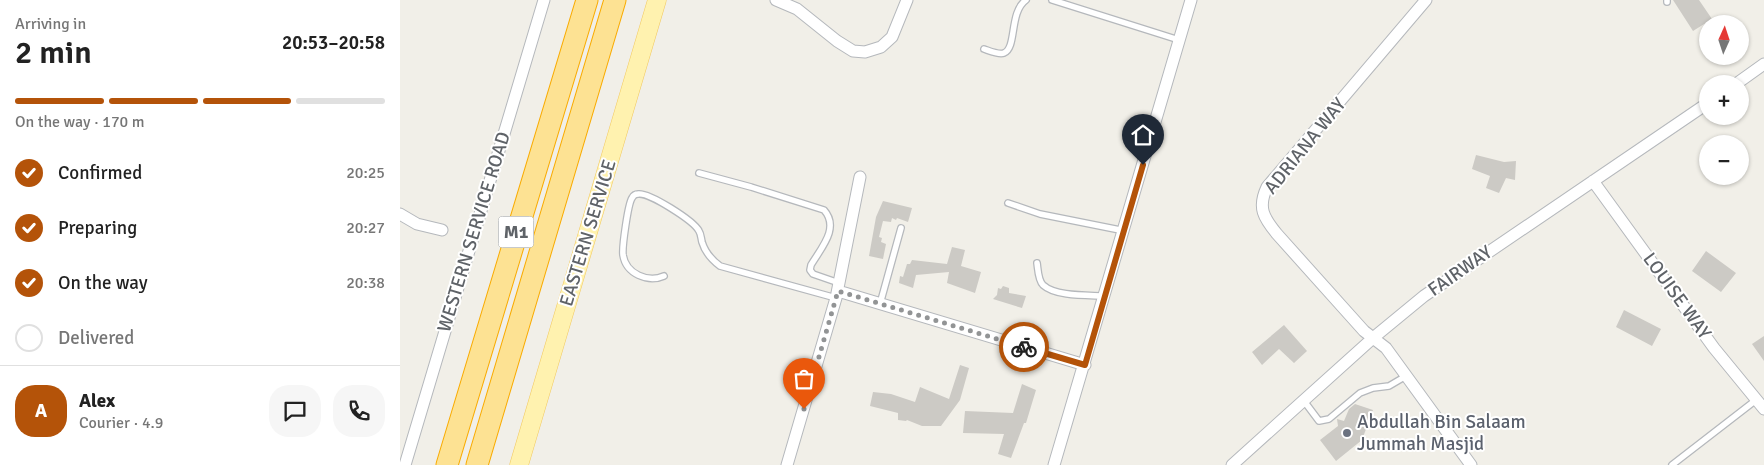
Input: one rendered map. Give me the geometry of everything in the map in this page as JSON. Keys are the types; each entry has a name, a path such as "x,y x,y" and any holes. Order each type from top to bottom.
{"highway":[{"name":"M1","path":"446,465 587,0"},
{"name":"M1","path":"477,465 615,0"}],"main road":[{"name":"EASTERN SERVICE","path":"519,465 657,0"}],"street":[{"name":"WESTERN SERVICE ROAD","path":"405,465 544,0"},
{"path":"776,0 797,9 837,41 853,51 866,52 881,46 892,37 907,0"},
{"path":"1054,465 1191,0"},
{"name":"ADRIANA WAY","path":"1426,0 1267,187 1262,197 1262,207 1264,214 1277,234 1364,331 1386,348 1471,465"},
{"path":"1749,75 1764,64"},
{"name":"FAIRWAY","path":"1232,465 1373,338 1424,296 1699,109"},
{"path":"787,465 838,291 860,177"},
{"name":"LOUISE WAY","path":"1593,181 1714,348 1764,410"},
{"path":"400,214 417,224 442,230"},
{"path":"838,291 1085,365"}],"lane":[{"path":"984,49 1005,53 1011,42 1016,11 1021,3 1026,0"},
{"path":"1052,0 1180,40"},
{"path":"699,173 824,210 830,216 832,227 810,270 838,291"},
{"path":"664,276 656,280 643,278 633,273 622,254 630,202 635,195 651,197 694,224 700,231 706,252 720,266 838,291"},
{"path":"1008,203 1040,214 1124,231"},
{"path":"880,304 901,228"},
{"path":"1037,263 1040,280 1048,288 1071,295 1105,296"},
{"path":"1304,400 1319,421 1323,421 1329,419 1360,393 1373,388 1389,386 1406,376"},
{"path":"1672,465 1756,400"}],"building":[{"path":"1673,0 1699,0 1709,15 1699,15 1699,27 1693,31"},
{"path":"1476,155 1504,162 1516,161 1515,180 1506,178 1499,193 1486,188 1490,176 1472,169"},
{"path":"883,201 912,208 908,222 897,218 896,220 892,218 891,222 883,221 879,237 882,238 881,242 886,244 883,259 869,256 876,217"},
{"path":"952,247 965,250 961,266 981,272 975,293 947,283 949,272 916,275 913,288 899,283 900,276 903,277 907,264 910,264 912,260 947,264"},
{"path":"1706,251 1736,273 1721,292 1692,271"},
{"path":"1003,286 1009,288 1009,293 1026,296 1022,308 993,299 997,295 998,288 1001,289"},
{"path":"1624,310 1661,329 1652,346 1616,327"},
{"path":"1284,325 1307,351 1294,363 1279,349 1262,365 1252,352"},
{"path":"1764,336 1764,361 1752,344"},
{"path":"960,365 969,368 960,400 941,426 922,426 907,420 898,420 898,413 870,406 873,392 891,394 915,402 920,387 949,399"},
{"path":"1022,384 1036,390 1026,423 1024,423 1011,458 998,454 1004,434 963,433 965,411 1013,413"},
{"name":"Abdullah Bin Salaam Jummah Masjid","path":"1355,404 1373,410 1362,440 1336,461 1320,440 1338,426 1337,419 1344,421 1349,409"}],"way so far":[{"path":"804,409 838,291 1024,347"}],"place":[{"name":"Abdullah Bin Salaam Jummah Masjid","path":"1347,433"}],"route":[{"path":"1024,347 1085,365 1143,165"}]}
